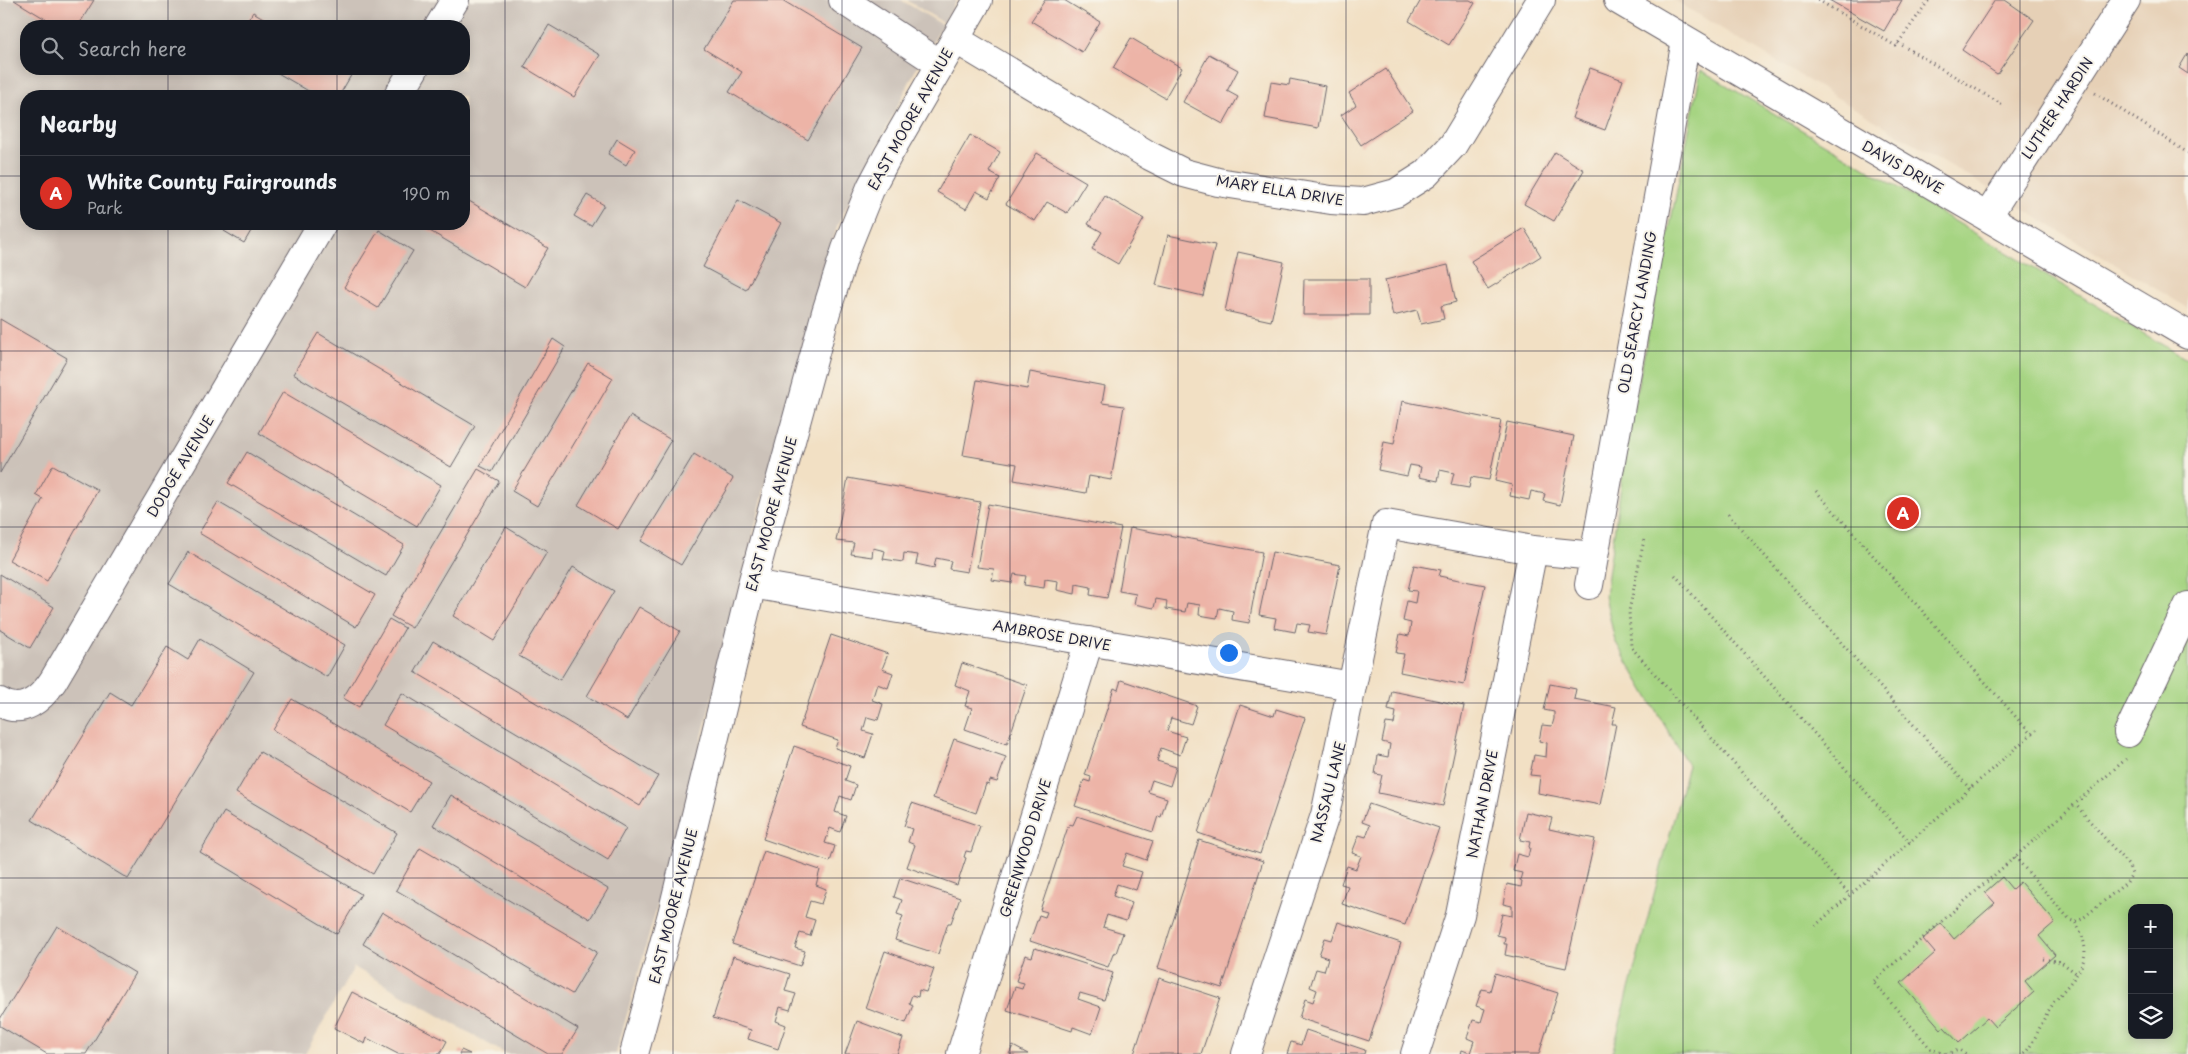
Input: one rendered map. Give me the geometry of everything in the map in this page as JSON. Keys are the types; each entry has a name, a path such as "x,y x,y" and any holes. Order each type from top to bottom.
{"street":[{"path":"442,20 454,0"},
{"path":"843,0 940,64"},
{"name":"EAST MOORE AVENUE","path":"634,1054 672,914 752,584 826,312 846,249 871,187 978,0"},
{"name":"MARY ELLA DRIVE","path":"955,40 1150,156 1184,173 1246,187 1331,200 1363,202 1396,193 1426,174 1453,145 1541,0"},
{"name":"DAVIS DRIVE","path":"1618,0 2188,335"},
{"name":"LUTHER HARDIN","path":"1987,217 2126,0"},
{"name":"OLD SEARCY LANDING","path":"1589,585 1686,40"},
{"path":"402,90 410,75"},
{"name":"DODGE AVENUE","path":"0,702 7,707 19,708 32,704 44,695 318,230"},
{"name":"NASSAU LANE","path":"1246,1054 1325,815 1386,524 1533,550"},
{"path":"1533,550 1594,556"},
{"name":"NATHAN DRIVE","path":"1415,1054 1460,915 1533,550"},
{"name":"AMBROSE DRIVE","path":"752,584 1352,686"},
{"path":"2130,744 2188,606"},
{"name":"GREENWOOD DRIVE","path":"961,1054 1089,641"}],"path":[{"path":"1818,0 1896,46 1929,0"},
{"path":"1898,43 2003,105"},
{"path":"2100,85 2095,93 2188,152"},
{"path":"1816,490 2031,734"},
{"path":"1728,514 1970,789"},
{"path":"1644,540 1629,611 1631,647 1850,896"},
{"path":"1675,574 1910,842"},
{"path":"1815,926 2036,730"},
{"path":"1966,1054 1959,1050 1946,1054 1931,1049 1873,982 2075,804 2130,744"},
{"path":"2075,804 2129,866 2132,874 2126,882 2082,919 2075,922"},
{"path":"2015,857 2070,920 2075,922 2082,933 2086,947 2084,958 2077,974 2049,1010 2030,1047 2024,1054"},
{"path":"2043,959 2061,962 2077,974"}],"shaded area":[{"path":"0,0 901,0 943,25 917,67 837,226 765,487 685,805 616,1054 506,1054 354,967 305,1054 0,1054"},
{"path":"906,0 957,0 944,23"},
{"path":"1674,0 2188,0 2188,308"}],"green space":[{"path":"1701,70 2188,360 2188,1054 1612,1054 1688,765 1615,641 1605,596 1629,430"}],"building":[{"path":"14,0 94,0 82,20 47,20"},
{"path":"734,0 782,0 862,48 808,140 729,92 742,72 704,49"},
{"path":"1045,0 1064,0 1100,22 1082,52 1031,21"},
{"path":"1421,0 1470,0 1475,3 1449,45 1409,21"},
{"path":"1829,0 1902,0 1884,31"},
{"path":"1995,0 2005,0 2034,20 1997,74 1962,50"},
{"path":"253,12 267,20 248,20"},
{"path":"549,25 600,55 574,97 524,67"},
{"path":"1131,38 1182,68 1165,98 1113,68"},
{"path":"2188,53 2188,74 2179,68"},
{"path":"1209,54 1238,70 1227,91 1238,97 1223,124 1183,102"},
{"path":"1590,68 1623,80 1605,130 1572,118"},
{"path":"1386,69 1413,111 1361,145 1341,115 1356,105 1349,93"},
{"path":"281,75 351,75 342,90 307,90"},
{"path":"1290,79 1325,86 1318,128 1265,118 1271,82 1289,85"},
{"path":"970,135 1000,152 989,172 1000,178 989,198 976,191 966,209 937,192"},
{"path":"617,139 635,150 626,165 608,154"},
{"path":"1555,152 1584,170 1554,221 1524,204"},
{"path":"1037,153 1086,182 1067,213 1047,202 1035,221 1006,204"},
{"path":"587,195 604,205 591,226 574,216"},
{"path":"1105,196 1144,219 1118,264 1092,249 1102,232 1088,224"},
{"path":"738,200 781,223 746,290 703,267"},
{"path":"470,202 548,248 525,287 428,230 470,230"},
{"path":"1524,228 1541,256 1488,289 1471,261"},
{"path":"225,230 252,230 244,243"},
{"path":"379,230 413,251 378,308 344,287"},
{"path":"1168,235 1215,245 1203,296 1156,285"},
{"path":"1238,252 1284,262 1271,321 1225,311"},
{"path":"1448,265 1456,302 1441,306 1444,319 1421,324 1417,310 1393,316 1385,280"},
{"path":"1304,279 1369,279 1369,315 1303,315"},
{"path":"0,319 67,358 0,473"},
{"path":"318,333 475,426 451,467 293,374"},
{"path":"553,339 565,347 492,472 480,466"},
{"path":"588,363 613,378 537,506 512,491"},
{"path":"1030,372 1105,386 1102,403 1124,406 1111,480 1089,476 1086,493 1014,480 1017,464 963,455 977,380 1027,389"},
{"path":"283,392 441,485 417,526 259,433"},
{"path":"1402,401 1501,421 1489,480 1471,477 1469,488 1451,485 1454,473 1440,470 1438,481 1419,477 1421,467 1410,465 1407,476 1378,470 1384,442 1394,444"},
{"path":"630,416 671,440 618,529 578,505"},
{"path":"1507,422 1574,436 1560,505 1543,501 1545,494 1531,491 1529,500 1510,496 1512,485 1495,481"},
{"path":"247,452 404,545 386,576 228,483"},
{"path":"694,454 733,478 681,565 641,541"},
{"path":"53,465 98,490 47,581 9,560 43,499 36,495"},
{"path":"478,469 499,481 412,628 391,616"},
{"path":"848,478 980,502 967,572 949,569 951,561 936,558 934,568 916,564 918,555 904,553 903,562 883,559 885,551 873,548 872,557 851,554 854,543 836,541"},
{"path":"218,502 375,595 356,627 199,533"},
{"path":"988,504 1121,528 1107,598 1090,595 1091,587 1076,584 1075,594 1057,590 1058,581 1045,579 1044,588 1024,585 1026,576 1014,574 1012,583 992,580 994,569 977,567"},
{"path":"506,527 547,552 494,641 453,616"},
{"path":"1130,528 1262,552 1249,623 1232,620 1233,611 1219,608 1217,618 1199,615 1200,605 1187,603 1185,612 1166,609 1167,601 1156,599 1154,608 1134,604 1136,594 1119,591"},
{"path":"188,552 345,645 327,677 169,584"},
{"path":"1272,552 1340,565 1326,635 1308,632 1310,625 1297,623 1295,632 1274,628 1276,618 1259,615"},
{"path":"1414,565 1441,570 1439,576 1485,585 1464,685 1400,672 1404,654 1396,653 1400,634 1409,636 1411,623 1403,621 1407,601 1415,603 1417,591 1408,590"},
{"path":"573,567 614,591 560,680 519,656"},
{"path":"0,574 54,607 30,648 0,630"},
{"path":"639,607 680,631 627,720 587,696"},
{"path":"389,619 405,628 359,707 343,698"},
{"path":"831,635 888,654 882,669 893,673 888,688 877,684 872,700 883,704 878,720 867,717 863,731 873,734 865,758 835,748 838,740 800,727"},
{"path":"200,639 254,672 128,879 32,820 110,692 131,705 167,647 188,660"},
{"path":"433,641 658,776 640,806 415,672"},
{"path":"962,663 1027,685 1007,744 965,729 972,708 965,706 970,691 955,685"},
{"path":"1121,680 1197,706 1191,724 1171,718 1167,731 1186,737 1180,755 1161,748 1157,761 1176,767 1170,786 1152,780 1148,792 1167,798 1161,817 1158,816 1153,832 1075,806 1084,780 1090,782 1091,777 1085,775 1114,688 1118,690"},
{"path":"1550,684 1576,689 1574,699 1616,707 1612,724 1616,724 1600,805 1538,793 1540,776 1530,775 1534,755 1546,757 1547,743 1539,741 1542,725 1552,726 1554,719 1554,712 1544,710"},
{"path":"1392,691 1464,706 1443,806 1378,793 1382,775 1375,774 1378,755 1388,757 1390,744 1382,742 1386,723 1394,724 1396,712 1388,710"},
{"path":"402,693 626,828 608,860 383,725"},
{"path":"292,699 429,781 410,812 273,730"},
{"path":"1240,705 1274,716 1276,709 1305,718 1260,854 1198,833"},
{"path":"954,739 1006,757 997,782 990,780 989,785 986,784 976,813 933,798"},
{"path":"794,746 850,766 845,781 856,785 851,800 840,796 835,812 846,816 840,832 830,828 825,843 835,846 830,862 763,839"},
{"path":"260,752 397,833 373,874 236,793"},
{"path":"451,795 608,889 590,919 433,825"},
{"path":"912,803 980,826 971,852 966,851 964,857 966,858 957,885 907,867 915,845 908,842 912,829 904,826"},
{"path":"1369,804 1439,828 1405,925 1342,904 1348,886 1341,884 1347,866 1356,869 1361,856 1352,853 1359,835 1366,837 1370,825 1362,822"},
{"path":"224,812 361,894 337,934 200,852"},
{"path":"1526,812 1552,818 1549,829 1595,839 1566,968 1505,955 1507,944 1504,944 1505,937 1497,935 1502,914 1512,916 1512,906 1503,904 1507,884 1521,887 1522,873 1513,871 1517,854 1528,857 1530,848 1530,842 1520,840"},
{"path":"1077,816 1153,841 1146,860 1127,853 1122,866 1142,872 1136,890 1117,884 1113,896 1132,903 1126,921 1107,915 1103,927 1123,933 1116,953 1114,952 1108,967 1030,941 1039,915 1045,917 1047,912 1040,910 1069,824 1073,825"},
{"path":"1199,840 1263,861 1222,988 1158,968"},
{"path":"420,848 597,952 572,994 396,890"},
{"path":"764,851 820,870 816,885 826,889 821,904 810,901 805,917 815,920 810,936 800,933 795,948 805,951 800,966 732,944"},
{"path":"2002,877 2012,889 2020,882 2055,922 2039,936 2055,955 2025,981 2034,992 1995,1027 1987,1018 1959,1043 1944,1027 1941,1029 1901,983 1935,953 1923,939 1941,923 1954,939 1995,903 1985,892"},
{"path":"900,878 960,898 951,923 948,923 938,954 895,940 903,916 897,914 902,900 894,897"},
{"path":"382,912 578,1029 562,1054 548,1054 363,944"},
{"path":"1338,922 1401,943 1369,1041 1299,1018 1305,999 1313,1002 1317,990 1310,987 1316,969 1324,971 1328,958 1319,955 1325,938 1332,940"},
{"path":"57,926 135,973 86,1054 47,1054 0,1026 0,1019"},
{"path":"1035,948 1113,973 1104,1000 1080,993 1078,999 1101,1007 1092,1034 1073,1027 1072,1031 1007,1010 1015,987 1022,989 1024,983 1016,981 1025,955 1032,957"},
{"path":"885,951 934,969 926,992 919,990 918,997 912,995 909,1003 913,1005 906,1023 865,1008"},
{"path":"733,956 790,974 785,991 796,994 790,1010 780,1007 776,1021 786,1025 778,1049 748,1039 751,1030 713,1018"},
{"path":"1495,973 1558,993 1539,1054 1461,1054 1462,1050 1470,1053 1474,1041 1467,1038 1473,1020 1481,1022 1485,1009 1476,1006 1482,989 1490,991"},
{"path":"1159,978 1220,998 1201,1054 1134,1054"},
{"path":"352,992 447,1041 440,1054 398,1054 367,1038 365,1044 334,1028"},
{"path":"857,1021 903,1038 897,1054 845,1054"},
{"path":"1306,1030 1365,1050 1364,1054 1287,1054 1291,1042 1301,1045"},
{"path":"1013,1046 1028,1054 1009,1054"},
{"path":"461,1050 470,1054 459,1054"}],"place":[{"name":"White County Fairgrounds","path":"1903,513"}]}
